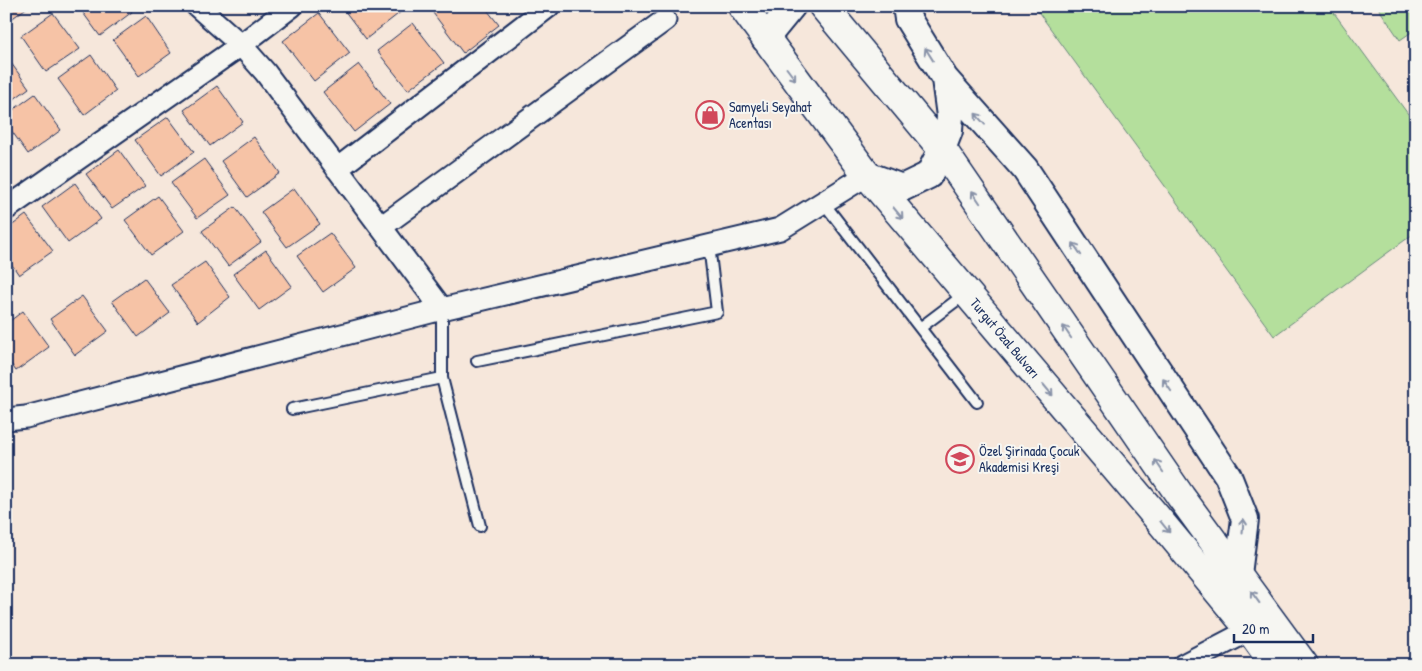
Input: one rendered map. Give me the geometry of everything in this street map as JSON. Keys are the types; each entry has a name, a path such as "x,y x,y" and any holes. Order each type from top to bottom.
{"highway":[{"name":"Turgut Özal Bulvarı","path":"742,6 867,175 1154,514 1250,630 1275,665"},
{"path":"823,6 942,149 1181,497 1304,665"}],"street":[{"path":"197,6 241,45 265,72 442,309"},
{"path":"6,209 241,45 292,6"},
{"path":"337,168 549,6"},
{"path":"765,39 792,6"},
{"path":"906,6 908,20 945,79 1025,170 1228,476 1245,519 1238,574"},
{"path":"381,227 666,20"},
{"path":"6,419 26,417 442,309 780,229 867,175 902,188 929,175 942,149 949,131 950,116 945,79"},
{"path":"1183,665 1250,630"}],"lane":[{"path":"823,202 977,402"},
{"path":"477,360 717,312 709,245"},
{"path":"920,328 966,294"},
{"path":"442,309 442,378 480,526"},
{"path":"292,409 442,378"}],"green space":[{"path":"1034,6 1329,6 1416,125 1416,232 1274,336"},
{"path":"1377,6 1416,6 1416,29 1400,40"}],"building":[{"path":"6,6 29,6 6,23"},
{"path":"78,6 128,6 132,12 100,36"},
{"path":"341,6 398,6 402,11 366,39"},
{"path":"441,6 484,6 499,25 463,53 433,13"},
{"path":"53,13 80,49 46,72 21,36"},
{"path":"319,13 350,53 314,81 283,41"},
{"path":"146,16 171,53 139,76 113,40"},
{"path":"413,23 444,63 408,90 377,51"},
{"path":"91,55 116,91 84,115 58,79"},
{"path":"6,56 29,88 6,105"},
{"path":"359,64 390,104 354,132 323,92"},
{"path":"217,86 243,122 210,146 184,110"},
{"path":"35,94 61,130 28,154 6,123 6,115"},
{"path":"168,117 194,152 161,176 135,140"},
{"path":"254,137 280,173 247,197 221,161"},
{"path":"119,150 145,186 112,209 86,174"},
{"path":"204,159 230,195 197,218 171,183"},
{"path":"75,183 101,219 68,243 42,207"},
{"path":"294,188 320,224 287,247 261,212"},
{"path":"158,196 184,231 151,255 125,220"},
{"path":"235,207 261,242 228,266 202,231"},
{"path":"26,215 53,251 19,275 6,256 6,230"},
{"path":"330,233 356,268 323,292 297,256"},
{"path":"266,250 292,286 259,310 233,274"},
{"path":"205,262 230,297 198,322 171,285"},
{"path":"144,278 170,313 138,337 112,301"},
{"path":"82,296 108,331 75,355 50,319"},
{"path":"23,311 49,347 16,371 6,357 6,324"}],"place":[{"name":"Samyeli Seyahat Acentası","path":"710,115"},
{"name":"Özel Şirinada Çocuk Akademisi Kreşi","path":"960,459"}]}
